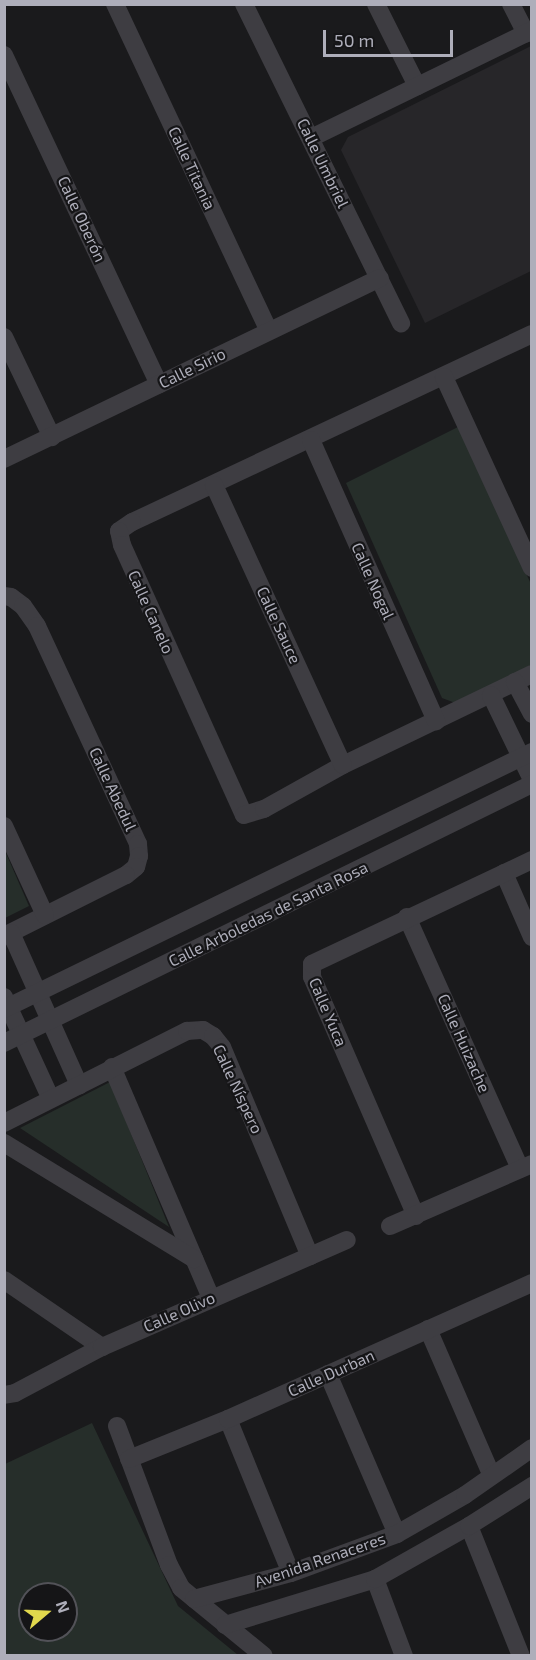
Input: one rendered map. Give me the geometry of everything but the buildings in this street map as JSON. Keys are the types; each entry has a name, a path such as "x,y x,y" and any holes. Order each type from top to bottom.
{"street":[{"name":"Calle Titania","path":"115,4 269,331"},
{"name":"Calle Umbriel","path":"244,4 401,323"},
{"path":"376,4 417,86"},
{"path":"311,138 529,32 511,4"},
{"name":"Calle Oberón","path":"4,55 159,384"},
{"name":"Calle Sirio","path":"4,459 380,278"},
{"name":"Calle Canelo","path":"531,334 311,440 126,525 119,531 120,538 244,815 257,812 343,765 531,674"},
{"path":"4,337 51,437"},
{"path":"444,377 531,568"},
{"name":"Calle Nogal","path":"311,440 436,721"},
{"name":"Calle Sauce","path":"214,485 343,765"},
{"name":"Calle Abedul","path":"4,596 11,597 23,606 37,626 138,844 140,856 135,867 126,876 8,935 79,1085"},
{"path":"514,682 531,714"},
{"path":"491,694 526,755 531,782"},
{"name":"Calle Arboledas de Santa Rosa","path":"6,1004 37,993 526,755"},
{"name":"Calle Arboledas de Santa Rosa","path":"4,1043 531,782"},
{"path":"4,826 45,915"},
{"name":"Calle Yuca","path":"416,1215 310,970 312,964 322,958 531,860"},
{"path":"504,873 531,937"},
{"name":"Calle Huizache","path":"407,917 526,1166"},
{"path":"6,1004 51,1099"},
{"name":"Calle Níspero","path":"4,1123 188,1031 203,1030 213,1036 222,1047 310,1256"},
{"path":"112,1067 211,1298"},
{"path":"4,1143 194,1259"},
{"path":"390,1226 526,1166"},
{"name":"Calle Olivo","path":"10,1394 102,1347 347,1240"},
{"path":"4,1280 102,1347"},
{"name":"Calle Durban","path":"129,1459 228,1419 531,1284"},
{"path":"428,1329 492,1476"},
{"path":"328,1374 397,1534"},
{"path":"228,1419 291,1573"},
{"path":"117,1426 169,1565 181,1588 264,1656"},
{"name":"Avenida Renaceres","path":"194,1599 291,1573 397,1534 435,1513 531,1448"},
{"name":"Avenida Renaceres","path":"225,1625 375,1579 470,1526 531,1486"},
{"path":"470,1526 521,1656"},
{"path":"375,1579 404,1656"}],"shaded area":[{"path":"531,46 531,271 425,323 341,150 348,137"},
{"path":"458,427 531,584 531,665 458,704 442,698 346,483"},
{"path":"5,851 29,906 4,918"},
{"path":"110,1082 169,1227 20,1128"},
{"path":"92,1423 178,1606 238,1655 5,1655 5,1464"}]}
